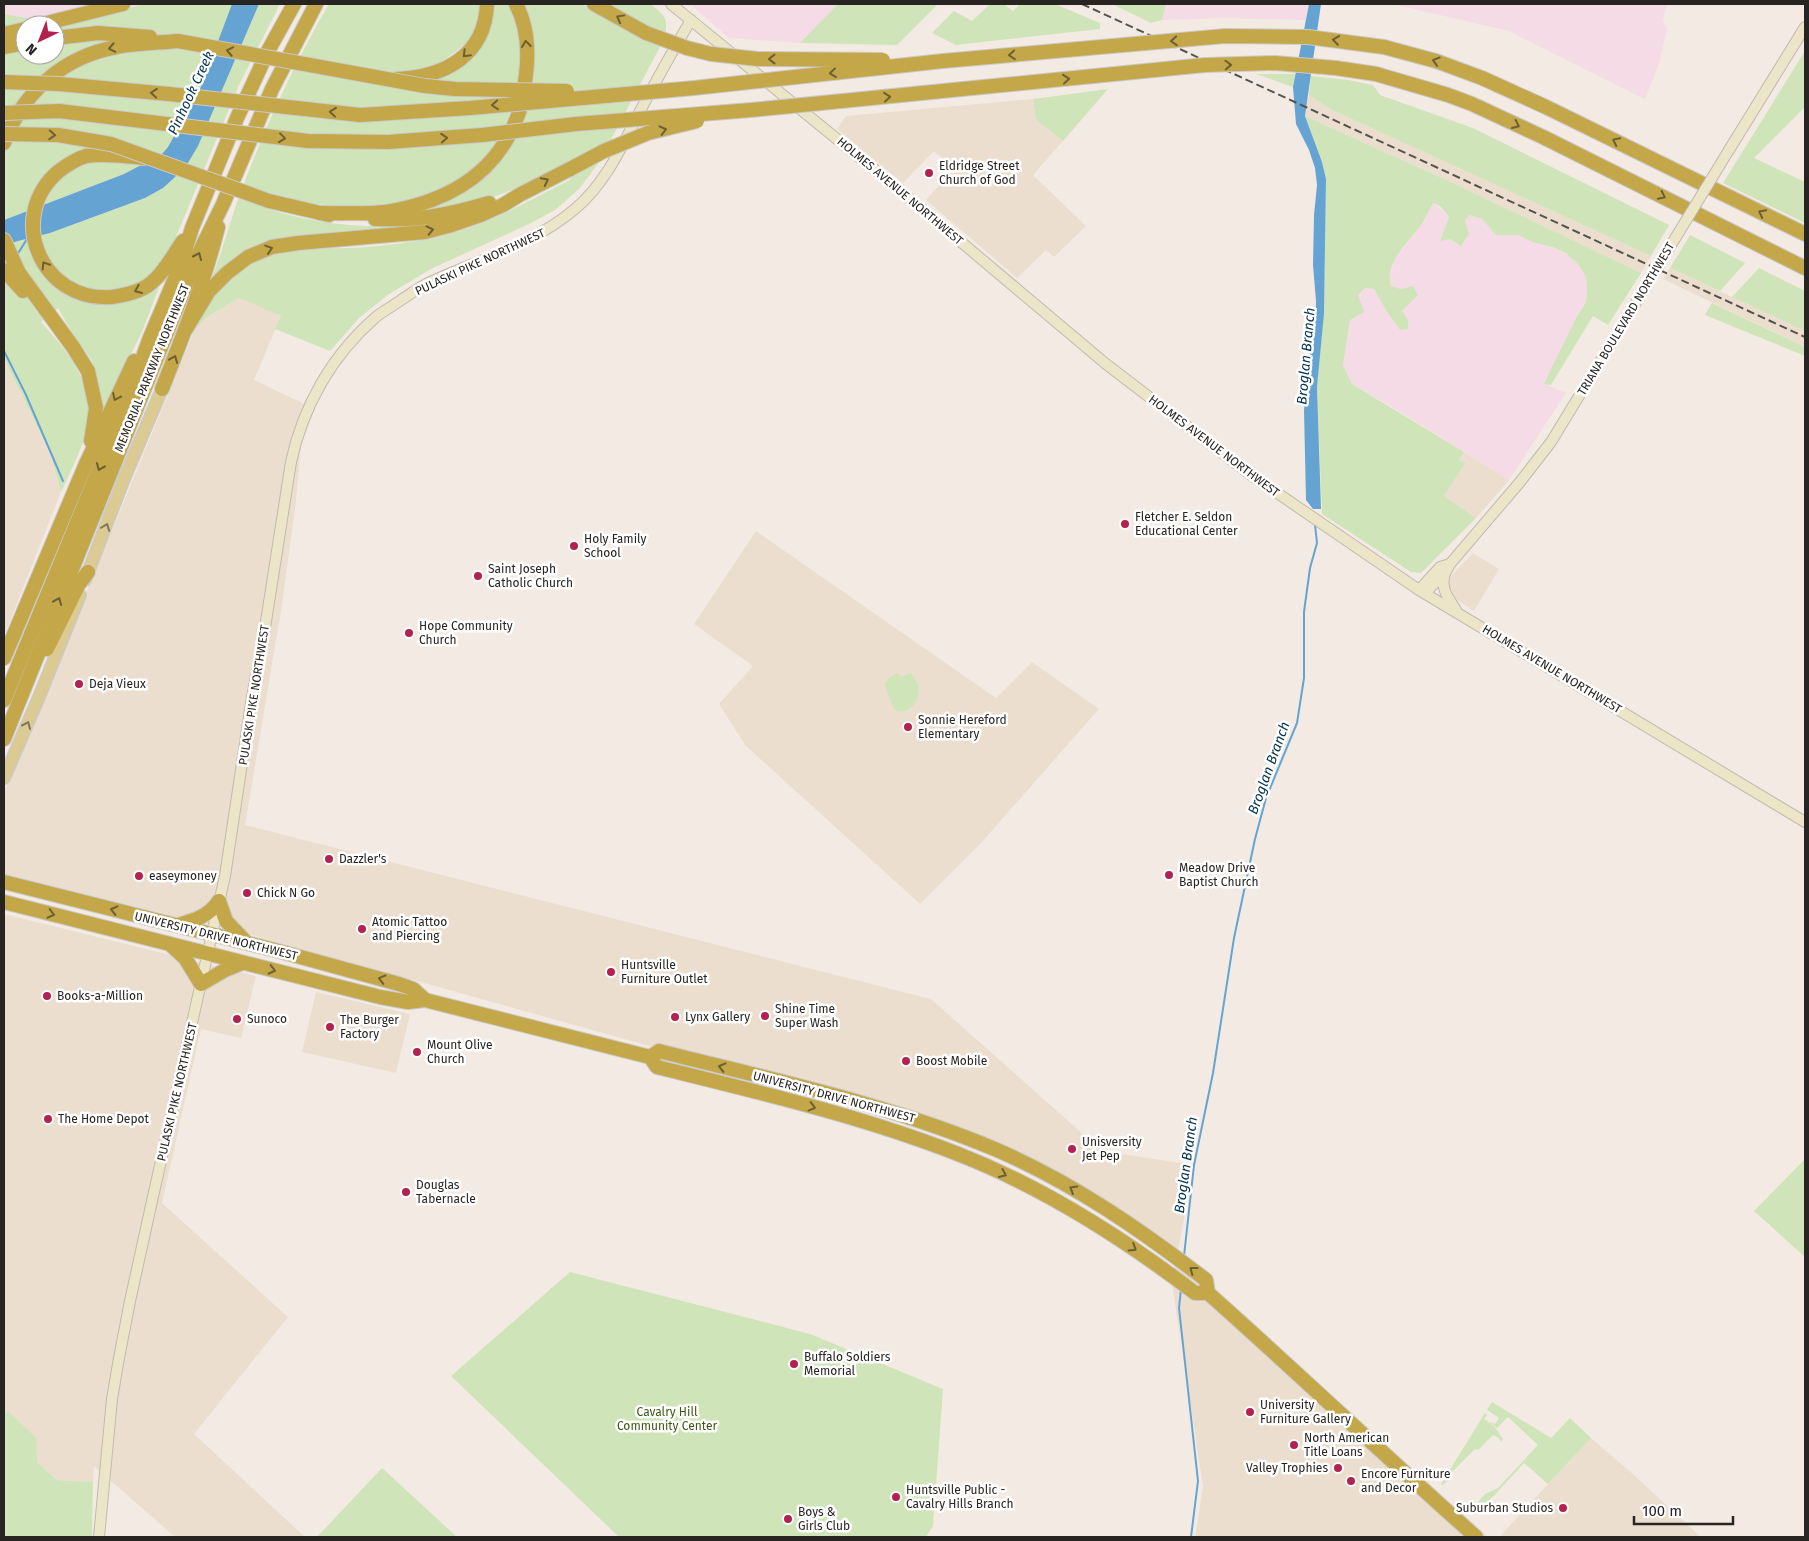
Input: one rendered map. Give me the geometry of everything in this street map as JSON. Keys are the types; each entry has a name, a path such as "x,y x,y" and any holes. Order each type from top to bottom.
{"highway":[{"path":"65,18 123,4"},
{"name":"MEMORIAL PARKWAY NORTHWEST","path":"4,700 127,401 149,340 181,264 192,228 246,95 294,4"},
{"name":"MEMORIAL PARKWAY NORTHWEST","path":"4,739 198,255 223,204 272,89 316,4"},
{"path":"381,78 415,77 450,67 464,57 475,43 483,28 487,4"},
{"path":"320,213 359,213 394,210 426,203 452,192 471,180 491,160 502,146 518,115 528,70 527,44 520,11 516,4"},
{"path":"594,4 646,33 687,48 711,54 758,59 943,61"},
{"path":"65,37 98,33 178,41 425,86 454,89 631,93"},
{"path":"4,82 59,84 160,93 360,115 470,108 694,88 943,61 1225,36 1308,37 1384,47 1436,61 1482,78 1546,106 1805,234"},
{"path":"4,143 18,114 32,94 49,77 69,64 94,52 117,47 178,41"},
{"path":"4,113 59,111 308,141 388,142 482,135 586,123 751,110 1205,66 1275,63 1336,68 1376,74 1472,104 1569,150 1805,268"},
{"path":"186,329 209,290 248,257 264,250 298,243 425,232 481,215 604,151 648,133 751,110"},
{"path":"4,134 58,135 111,144 269,200 352,219 401,220 436,217 521,194"},
{"path":"153,158 111,155 86,156 58,172 41,193 35,210 33,227 38,254 55,279 68,288 82,294 98,297 123,295 150,284 165,269 192,228"},
{"path":"162,389 210,261 223,204"},
{"path":"4,240 19,273 49,317"},
{"path":"4,270 64,335 88,371 96,408 93,434 85,466"},
{"path":"4,658 85,466 132,364 149,340"},
{"path":"21,695 56,634 79,584 88,572"},
{"path":"10,686 32,592"},
{"name":"UNIVERSITY DRIVE NORTHWEST","path":"4,882 247,943 399,984 413,989 425,1000"},
{"path":"176,925 202,917 213,910 219,901"},
{"path":"219,901 226,921 247,943"},
{"name":"UNIVERSITY DRIVE NORTHWEST","path":"4,902 380,997 408,1002 425,1000 650,1058 657,1067 857,1119 958,1154 1017,1180 1080,1215 1162,1268 1195,1293 1208,1293"},
{"path":"170,944 185,958 201,984 225,970 242,963"},
{"name":"UNIVERSITY DRIVE NORTHWEST","path":"650,1058 659,1051 891,1110 999,1151 1069,1186 1127,1222 1206,1280 1208,1293 1476,1537"},
{"path":"730,1085 736,1080 784,1090 788,1084"},
{"path":"857,1119 863,1113 912,1125 921,1121"}],"main road":[{"name":"HOLMES AVENUE NORTHWEST","path":"671,4 891,183 1106,364 1196,434 1292,504 1422,592 1805,822"},
{"name":"PULASKI PIKE NORTHWEST","path":"99,1537 112,1399 130,1301 227,866 252,697 297,435 309,405 336,360 376,316 425,285 516,246 548,230 595,191 611,166 690,20"},
{"name":"TRIANA BOULEVARD NORTHWEST","path":"1422,592 1440,567 1447,568 1552,442 1805,27"},
{"path":"4,778 39,697 124,479 162,389"},
{"path":"1447,568 1442,582 1443,589 1458,613"}],"shaded area":[{"path":"4,4 145,4 65,23 65,15 15,16 4,14"},
{"path":"690,4 838,4 800,43 729,38"},
{"path":"1166,4 1309,4 1306,20 1226,18 1162,20"},
{"path":"1392,4 1667,4 1663,21 1667,29 1659,64 1645,99 1509,31"},
{"path":"1309,95 1330,109 1651,256 1641,273 1453,183 1305,116"},
{"path":"1033,99 1036,120 1063,141 1033,175 1086,226 1054,257 1046,250 1017,278 926,200 954,169 934,151 903,183 837,129 846,116"},
{"path":"1434,203 1449,217 1440,241 1450,239 1461,246 1469,234 1465,220 1470,215 1482,219 1496,235 1518,235 1532,242 1553,247 1566,253 1578,264 1586,277 1586,302 1575,320 1545,384 1566,393 1509,480 1352,384 1343,365 1350,320 1358,295 1365,288 1374,289 1400,330 1402,311 1418,295 1413,286 1401,289 1391,286 1389,277 1396,257 1426,219 1428,209"},
{"path":"1670,268 1805,331 1805,347 1663,279"},
{"path":"239,298 281,316 254,380 315,409 301,444 296,501 282,605 245,825 931,999 1102,1151 1194,1165 1177,1256 1488,1537 1195,1537 1203,1486 1172,1284 1176,1256 1102,1204 961,1133 245,933 4,875 4,792 195,329 207,317"},
{"path":"4,358 50,453 61,492 4,636"},
{"path":"1464,452 1509,480 1476,518 1444,496 1464,463 1459,460"},
{"name":"Sonnie Hereford Elementary","path":"756,531 996,698 1032,662 1099,709 981,843 920,904 745,745 719,704 753,666 694,624"},
{"path":"1473,553 1499,569 1474,611 1450,595 1446,586 1449,578"},
{"path":"4,914 256,976 241,1038 201,1029 162,1203 288,1317 194,1434 305,1537 175,1537 94,1466 93,1482 57,1480 37,1462 8,1411 4,1416"},
{"path":"316,992 410,1014 396,1073 302,1052"},
{"path":"1591,1438 1635,1476 1701,1537 1499,1537"}],"green space":[{"path":"145,4 232,4 200,89 168,147 162,154 124,174 4,220 4,14 15,16 15,65 65,65 65,23"},
{"path":"259,4 280,4 239,85 171,249 148,280 134,287 80,298 161,282 142,332 102,411 99,384 92,361 58,308 41,322 64,349 81,376 89,406 88,423 83,442 61,492 50,453 4,358 4,246 50,233 145,198 163,188 173,179 188,163 198,146"},
{"path":"329,4 482,4 479,23 475,31 458,50 442,61 448,73 454,71 491,4 510,4 516,16 525,53 523,79 498,145 468,177 409,204 355,209 309,203 264,192 260,206 303,218 348,225 395,226 440,222 442,225 294,239 218,276 213,275 237,202 267,126 290,76"},
{"path":"520,4 581,4 661,45 598,164 579,189 555,210 433,268 389,294 359,318 330,351 275,329 281,316 239,298 207,317 195,329 208,302 223,284 240,270 269,255 295,249 382,246 418,241 458,232 491,219 570,180 578,159 528,184 488,199 403,216 431,208 463,193 487,175 512,144 525,115 534,75 529,23"},
{"path":"605,4 651,4 664,17 666,24 665,35 649,28"},
{"path":"838,4 938,4 897,45 800,43"},
{"path":"990,4 1004,4 1013,11 1020,4 1055,4 1100,23 1100,29 956,45 932,33 954,11 972,21"},
{"path":"1112,4 1166,4 1162,20 1151,23"},
{"path":"1805,51 1805,107 1754,158 1805,182 1805,223 1723,183"},
{"path":"1256,74 1295,74 1293,87"},
{"path":"1311,76 1373,85 1380,95 1473,128 1669,225 1651,256 1330,109 1309,95"},
{"path":"1108,89 1063,141 1036,120 1033,99"},
{"path":"1305,116 1453,183 1641,273 1608,325 1593,316 1551,385 1544,384 1575,320 1586,302 1586,277 1578,264 1566,253 1553,247 1532,242 1518,235 1496,235 1482,219 1470,215 1465,220 1469,234 1461,246 1450,239 1440,241 1449,217 1441,207 1434,203 1422,224 1399,253 1391,269 1391,286 1401,289 1413,286 1418,295 1402,311 1408,320 1408,329 1400,330 1374,289 1365,288 1358,295 1364,312 1350,320 1343,365 1352,384 1464,452 1459,460 1465,463 1444,496 1476,518 1421,573 1411,572 1322,514 1317,387 1324,314 1326,179 1322,162"},
{"path":"1690,235 1745,263 1720,291 1670,268"},
{"path":"1759,268 1805,291 1805,331 1732,297"},
{"path":"1712,303 1805,347 1805,356 1705,315"},
{"path":"898,673 901,677 910,673 919,689 916,703 906,711 894,709 884,684 890,677"},
{"path":"1805,1159 1805,1257 1754,1211"},
{"name":"Cavalry Hill Community Center","path":"570,1272 810,1334 943,1389 933,1526 926,1537 619,1537 451,1376"},
{"path":"1492,1402 1551,1438 1570,1418 1591,1438 1548,1484 1524,1463 1476,1515 1471,1510 1485,1494 1498,1488 1538,1445 1508,1417 1497,1428 1489,1421 1495,1424 1499,1418 1487,1410"},
{"path":"8,1411 36,1438 37,1462 57,1480 93,1482 92,1537 4,1537 4,1416"},
{"path":"1485,1413 1487,1415 1484,1419 1494,1426 1503,1439 1501,1442 1499,1438 1493,1435 1478,1450 1475,1449 1449,1475 1452,1478 1442,1485 1441,1484"},
{"path":"382,1468 457,1537 317,1537"}],"water":[{"path":"232,4 259,4 198,146 188,163 173,179 163,188 145,198 50,233 4,246 4,220 124,174 162,154 168,147 200,89"},
{"path":"1309,4 1321,4 1305,116 1322,162 1326,179 1324,314 1317,387 1321,509 1313,509 1306,500 1304,410 1309,358 1315,331 1316,301 1313,265 1317,185 1315,168 1309,150 1296,124 1293,87"}],"waterway":[{"path":"17,255 27,239"},
{"path":"4,351 26,395 63,481"},
{"name":"Broglan Branch","path":"1184,1256 1194,1165 1213,1073 1234,938 1255,839 1266,798 1297,723 1304,678 1304,612 1310,568 1317,543 1315,525"},
{"name":"Broglan Branch","path":"1181,1289 1179,1308 1198,1481 1191,1537"}],"railway":[{"path":"1082,4 1805,337"}],"place":[{"name":"Eldridge Street Church of God","path":"929,173"},
{"name":"Fletcher E. Seldon Educational Center","path":"1125,524"},
{"name":"Holy Family School","path":"574,546"},
{"name":"Saint Joseph Catholic Church","path":"478,576"},
{"name":"Hope Community Church","path":"409,633"},
{"name":"Deja Vieux","path":"79,684"},
{"name":"Sonnie Hereford Elementary","path":"908,727"},
{"name":"Dazzler's","path":"329,859"},
{"name":"Meadow Drive Baptist Church","path":"1169,875"},
{"name":"easeymoney","path":"139,876"},
{"name":"Chick N Go","path":"247,893"},
{"name":"Atomic Tattoo and Piercing","path":"362,929"},
{"name":"Huntsville Furniture Outlet","path":"611,972"},
{"name":"Books-a-Million","path":"47,996"},
{"name":"Shine Time Super Wash","path":"765,1016"},
{"name":"Lynx Gallery","path":"675,1017"},
{"name":"Sunoco","path":"237,1019"},
{"name":"The Burger Factory","path":"330,1027"},
{"name":"Mount Olive Church","path":"417,1052"},
{"name":"Boost Mobile","path":"906,1061"},
{"name":"The Home Depot","path":"48,1119"},
{"name":"Unisversity Jet Pep","path":"1072,1149"},
{"name":"Douglas Tabernacle","path":"406,1192"},
{"name":"Buffalo Soldiers Memorial","path":"794,1364"},
{"name":"University Furniture Gallery","path":"1250,1412"},
{"name":"North American Title Loans","path":"1294,1445"},
{"name":"Valley Trophies","path":"1338,1468"},
{"name":"Encore Furniture and Decor","path":"1351,1481"},
{"name":"Huntsville Public - Cavalry Hills Branch","path":"896,1497"},
{"name":"Suburban Studios","path":"1563,1508"},
{"name":"Boys & Girls Club","path":"788,1519"}],"water label":[{"name":"Pinhook Creek","path":"191,93"}]}
